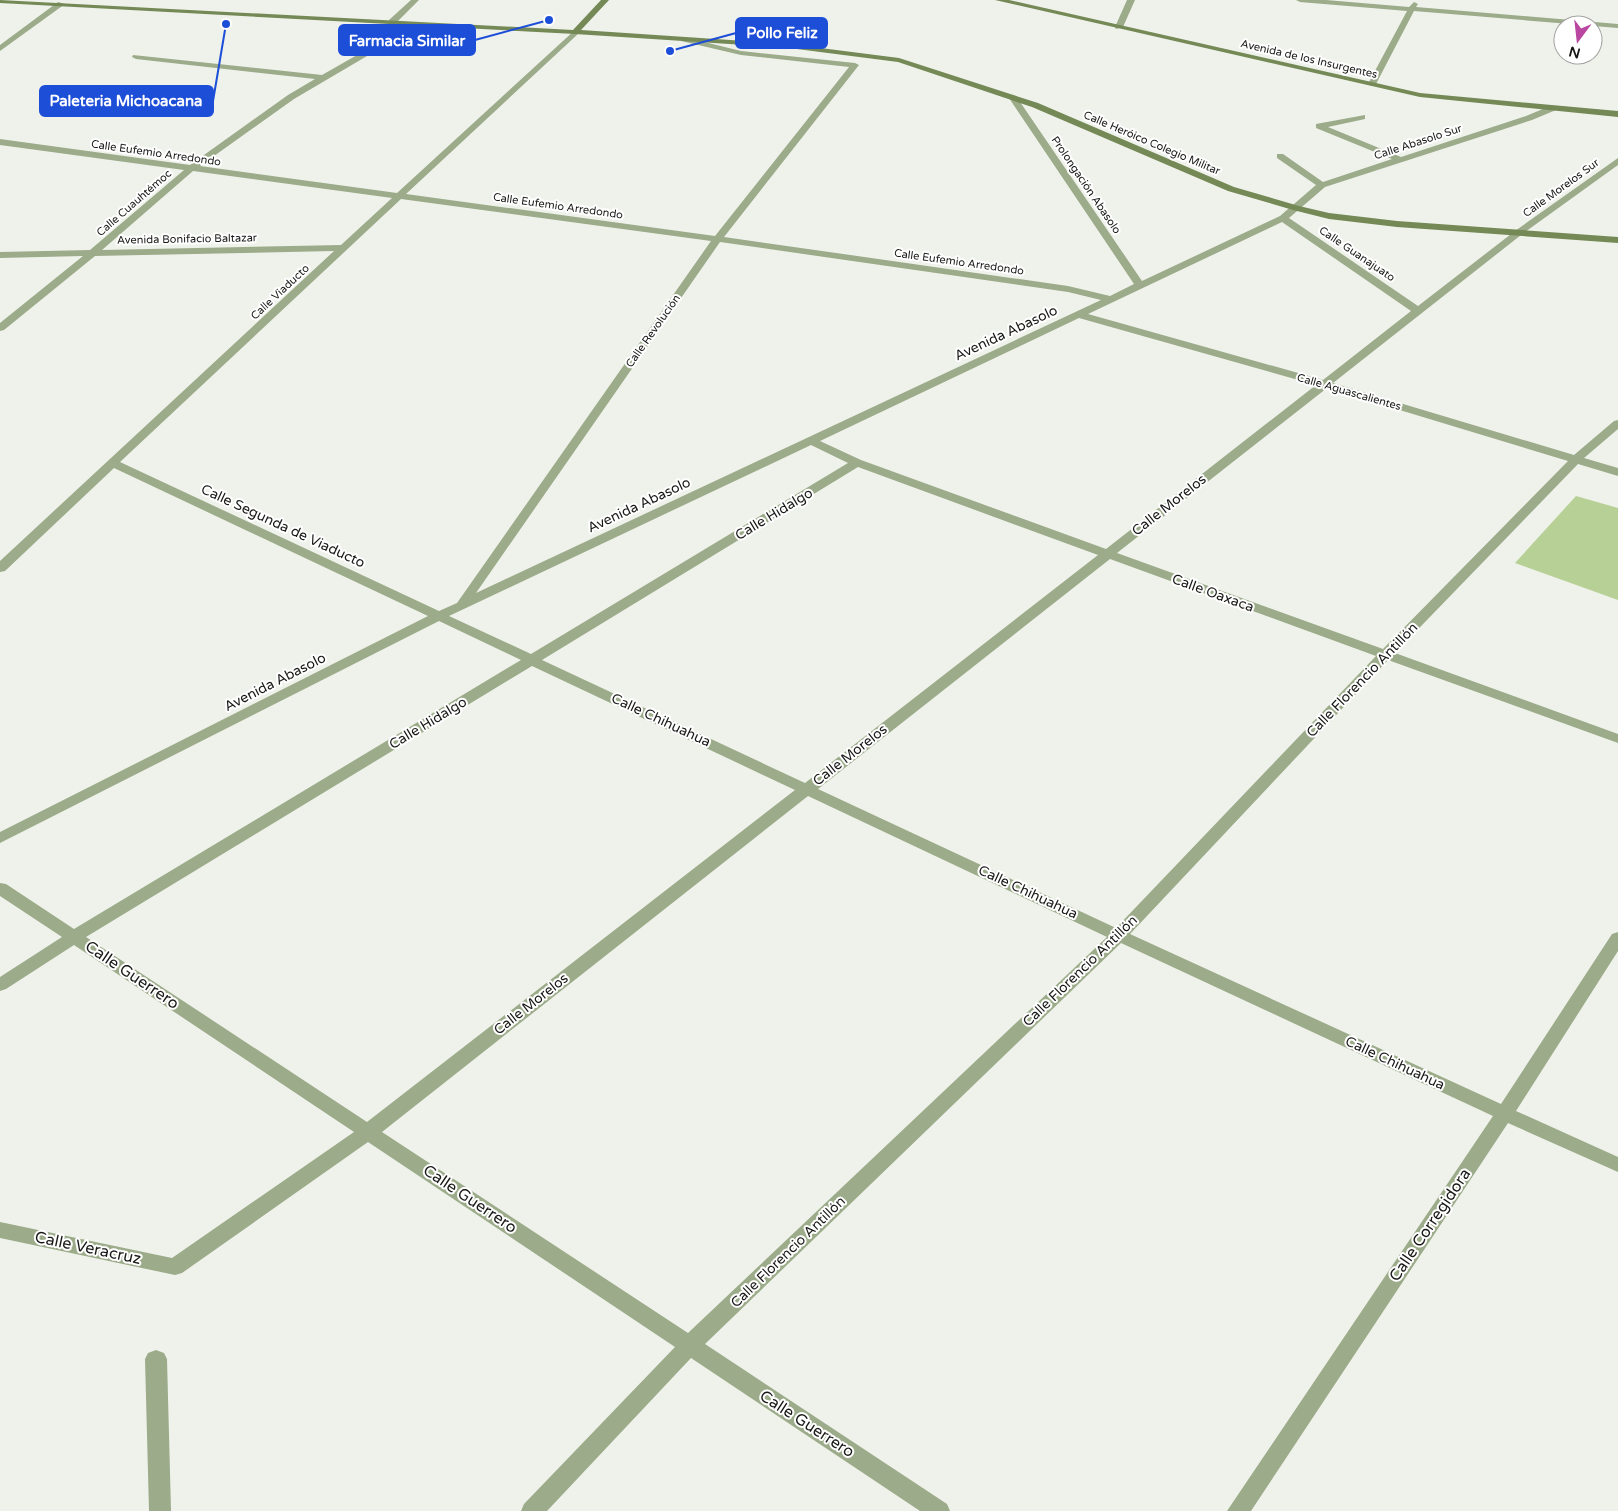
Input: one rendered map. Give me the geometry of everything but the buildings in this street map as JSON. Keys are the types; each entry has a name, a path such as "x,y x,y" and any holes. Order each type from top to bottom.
{"main road":[{"path":"575,32 606,0"},
{"name":"Avenida de los Insurgentes","path":"999,0 1420,95 1618,114"},
{"name":"Calle Heróico Colegio Militar","path":"0,1 575,32 789,46 899,60 1035,105 1231,189 1296,208 1329,216 1397,224 1618,240"}],"street":[{"path":"392,22 415,0"},
{"path":"1119,27 1131,0"},
{"path":"1300,0 1618,26"},
{"path":"1372,84 1416,0"},
{"path":"0,50 62,4"},
{"name":"Calle Cuauhtémoc","path":"0,328 93,253 190,169 291,97 415,24"},
{"name":"Calle Viaducto","path":"0,568 114,464 575,32"},
{"name":"Calle Heróico Colegio Militar","path":"684,40 741,53 855,65"},
{"path":"136,58 324,78"},
{"name":"Calle Revolución","path":"462,604 717,239 855,65"},
{"name":"Prolongación Abasolo","path":"1013,98 1140,285"},
{"name":"Calle Abasolo Sur","path":"1296,208 1322,185 1529,118 1552,108"},
{"path":"1362,117 1319,126 1401,160"},
{"name":"Calle Eufemio Arredondo","path":"0,142 717,239 1068,289 1112,299"},
{"path":"1280,156 1322,185"},
{"name":"Calle Morelos Sur","path":"1518,233 1618,161"},
{"name":"Avenida Abasolo","path":"0,838 462,604 1080,315 1282,218 1296,208"},
{"name":"Calle Guanajuato","path":"1282,218 1418,311"},
{"name":"Calle Morelos","path":"175,1267 368,1132 1518,233"},
{"name":"Avenida Bonifacio Baltazar","path":"0,256 345,248"},
{"name":"Calle Aguascalientes","path":"1080,315 1324,384 1618,472"},
{"name":"Calle Florencio Antillón","path":"532,1511 689,1346 1119,934 1576,459 1618,423"},
{"name":"Calle Oaxaca","path":"811,441 857,464 1618,739"},
{"name":"Calle Segunda de Viaducto","path":"114,464 438,616"},
{"name":"Calle Hidalgo","path":"0,985 74,937 857,464"},
{"name":"Calle Chihuahua","path":"438,616 534,659 806,789 1504,1114 1618,1165"},
{"name":"Calle Guerrero","path":"0,888 939,1511"},
{"name":"Calle Corregidora","path":"1238,1511 1504,1114 1618,938"},
{"name":"Calle Veracruz","path":"0,1230 175,1267"},
{"path":"156,1359 160,1511"}],"green space":[{"path":"1576,496 1618,508 1618,600 1515,563"}],"place":[{"name":"Farmacia Similar","path":"549,20"},
{"name":"Paleteria Michoacana","path":"226,24"},
{"name":"Pollo Feliz","path":"670,51"}]}
